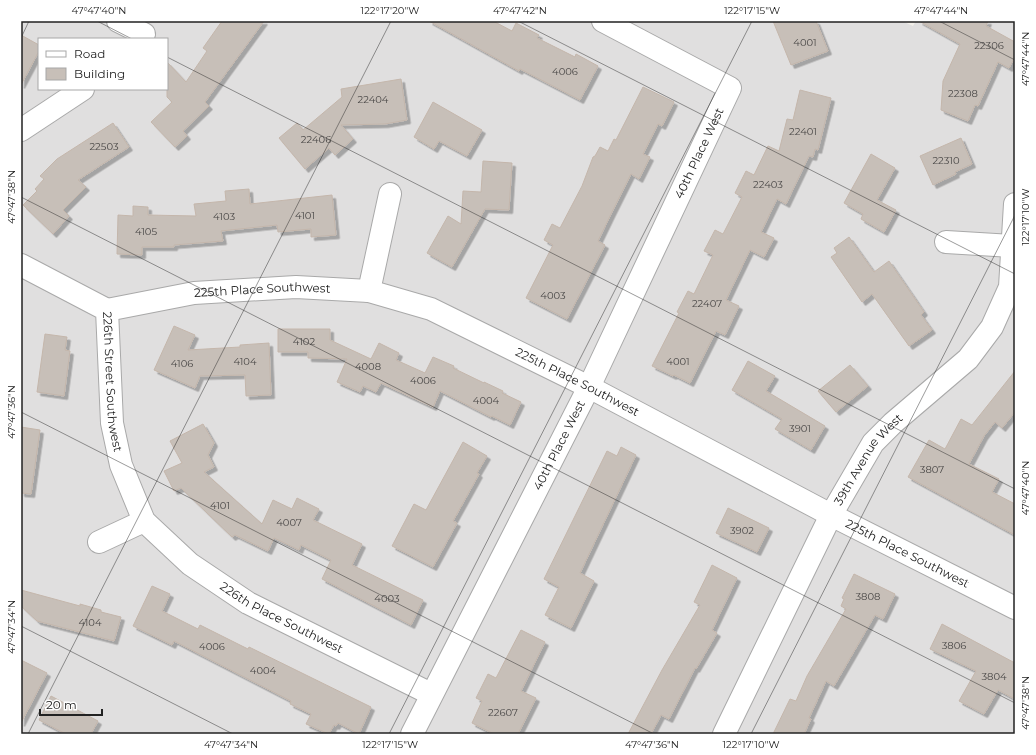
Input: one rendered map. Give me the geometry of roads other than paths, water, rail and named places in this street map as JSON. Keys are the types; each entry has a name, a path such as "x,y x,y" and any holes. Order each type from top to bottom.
{"street":[{"path":"118,21 145,32"},
{"name":"40th Place West","path":"412,734 431,694 589,387 730,88 603,21"},
{"path":"21,130 81,90"},
{"path":"369,291 390,194"},
{"name":"39th Avenue West","path":"724,734 831,515 874,443 893,424 968,359 992,327 1013,288 1012,246 1015,204"},
{"path":"946,242 1012,246"},
{"name":"226th Street Southwest","path":"21,265 107,310 112,423 121,465 144,521"},
{"name":"225th Place Southwest","path":"107,310 194,293 296,287 369,291 431,309 589,387 831,515 1015,608"},
{"path":"99,542 144,521"},
{"name":"226th Place Southwest","path":"144,521 190,564 248,603 431,694"}]}
